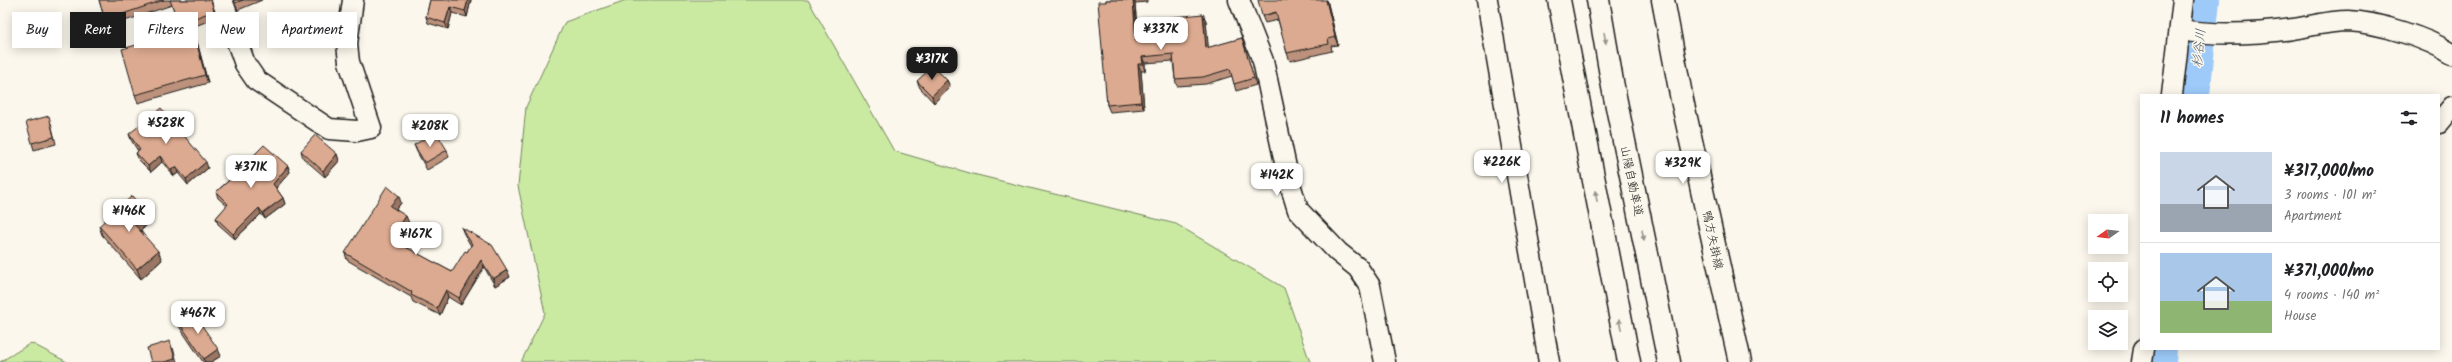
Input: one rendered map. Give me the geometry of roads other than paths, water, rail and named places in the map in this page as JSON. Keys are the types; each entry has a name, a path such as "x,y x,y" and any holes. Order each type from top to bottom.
{"main road":[{"path":"1559,0 1629,362"},
{"name":"山陽自動車道","path":"1598,0 1613,87 1669,362"},
{"name":"鴨方矢掛線","path":"1663,0 1682,100 1740,362"}],"street":[{"path":"222,0 244,64 256,80 329,129 357,131 371,128 349,62 347,44 353,0"},
{"path":"1239,0 1262,61 1289,181 1298,210 1338,252 1358,268 1370,286 1385,362"},
{"path":"1487,0 1549,362"},
{"path":"2172,94 2185,30 2184,0"},
{"path":"2185,30 2216,35 2282,30 2348,21 2396,30 2442,47 2452,54"},
{"path":"2440,122 2452,107"},
{"path":"2142,362 2144,350"}],"waterway":[{"name":"杉谷川","path":"2193,94 2203,0"},
{"name":"杉谷川","path":"2159,362 2160,350"}]}
